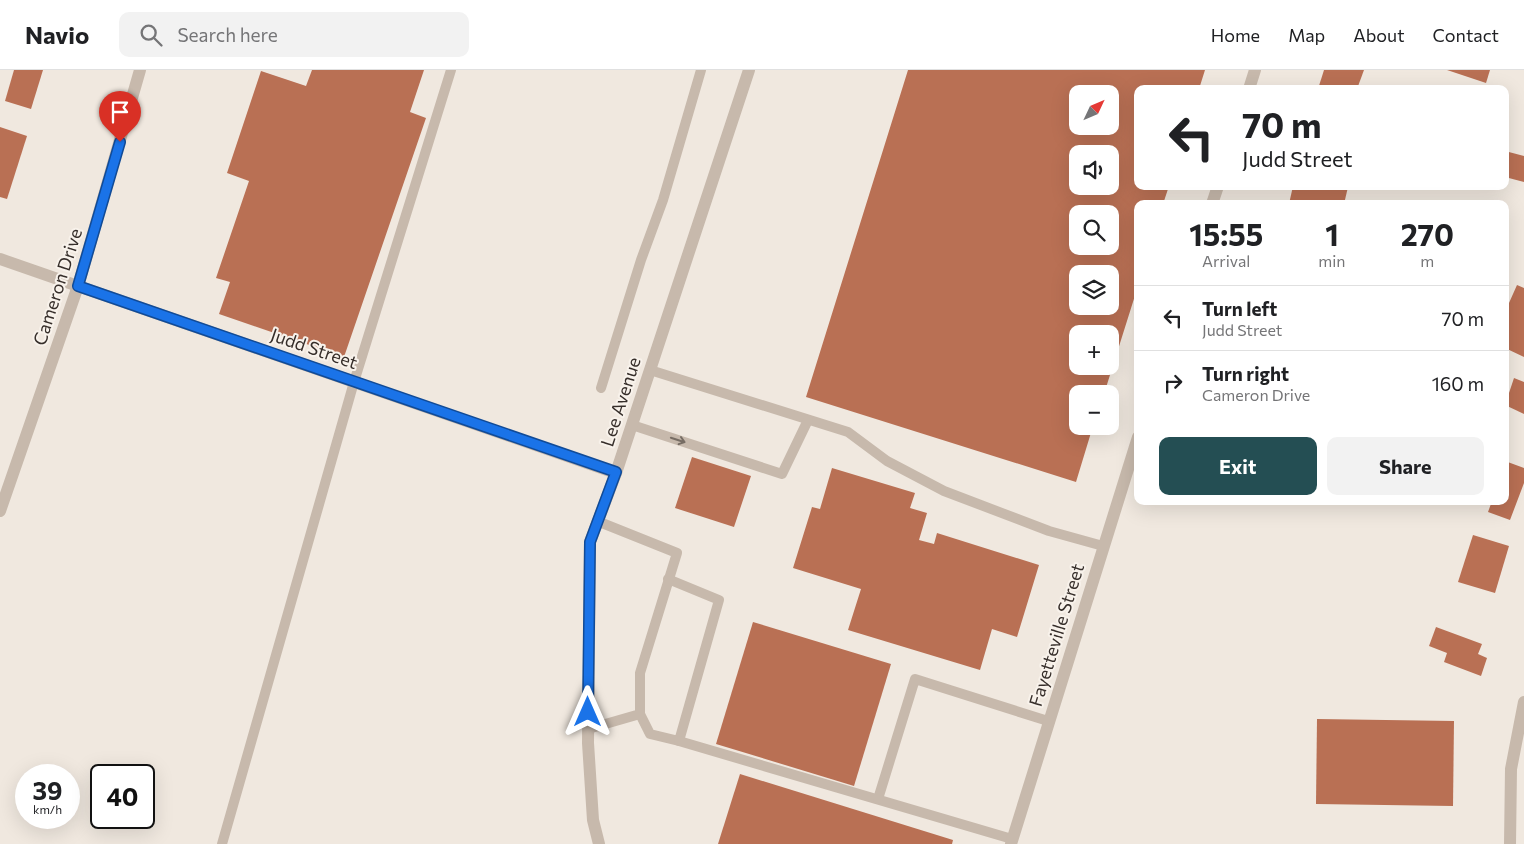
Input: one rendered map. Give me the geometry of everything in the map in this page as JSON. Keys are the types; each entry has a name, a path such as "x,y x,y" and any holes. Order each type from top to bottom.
{"street":[{"name":"Cameron Drive","path":"0,511 78,286 140,70"},
{"name":"Lee Avenue","path":"599,844 592,820 588,729 590,542 632,425 749,70"},
{"path":"1250,85 1255,70"},
{"name":"Judd Street","path":"0,259 616,472"},
{"name":"Fayetteville Street","path":"1012,841 1134,449"},
{"path":"1510,844 1511,769 1524,702"}],"lane":[{"path":"222,844 354,382 451,70"},
{"path":"602,388 641,260 663,200 701,70"},
{"path":"650,370 848,432 887,461 944,490 1049,531 1103,546"},
{"path":"632,425 782,474 808,420"},
{"path":"598,521 677,553 640,673 640,714 650,734 680,740 1012,841"},
{"path":"668,579 720,600 680,740"},
{"path":"878,799 915,679 1048,722"},
{"path":"588,729 640,714"}],"building":[{"path":"14,70 43,70 31,109 5,101"},
{"path":"312,70 424,70 410,112 426,118 344,357 219,314 230,282 216,278 249,181 227,173 261,71 306,86"},
{"path":"908,70 1205,70 1200,85 1134,85 1134,190 1168,190 1164,200 1134,200 1134,299 1119,346 1119,325 1069,325 1069,375 1110,375 1107,385 1069,385 1069,435 1090,435 1076,482 806,397"},
{"path":"1324,70 1364,70 1358,85 1319,85"},
{"path":"1447,70 1490,70 1486,83"},
{"path":"0,127 27,136 7,199 0,197"},
{"path":"1509,152 1524,156 1524,182 1509,178"},
{"path":"1292,190 1347,190 1345,200 1290,200"},
{"path":"1517,285 1524,288 1524,357 1509,350 1509,303"},
{"path":"1514,378 1524,382 1524,414 1509,407 1509,393"},
{"path":"692,457 751,476 734,527 675,508"},
{"path":"1509,462 1524,468 1524,483 1510,520 1488,512 1491,505 1509,505"},
{"path":"832,468 915,493 910,508 927,513 919,540 934,544 937,533 1039,565 1017,637 992,629 980,670 848,630 861,589 793,568 812,507 820,509"},
{"path":"1473,535 1509,546 1495,593 1458,582"},
{"path":"753,622 891,664 854,786 716,744"},
{"path":"1436,627 1482,644 1478,654 1487,658 1481,676 1444,662 1447,653 1429,646"},
{"path":"1317,719 1454,721 1453,806 1316,804"},
{"path":"740,774 953,840 952,844 718,844"}],"route":[{"path":"120,142 78,286 616,472 590,542 588,712"}]}
